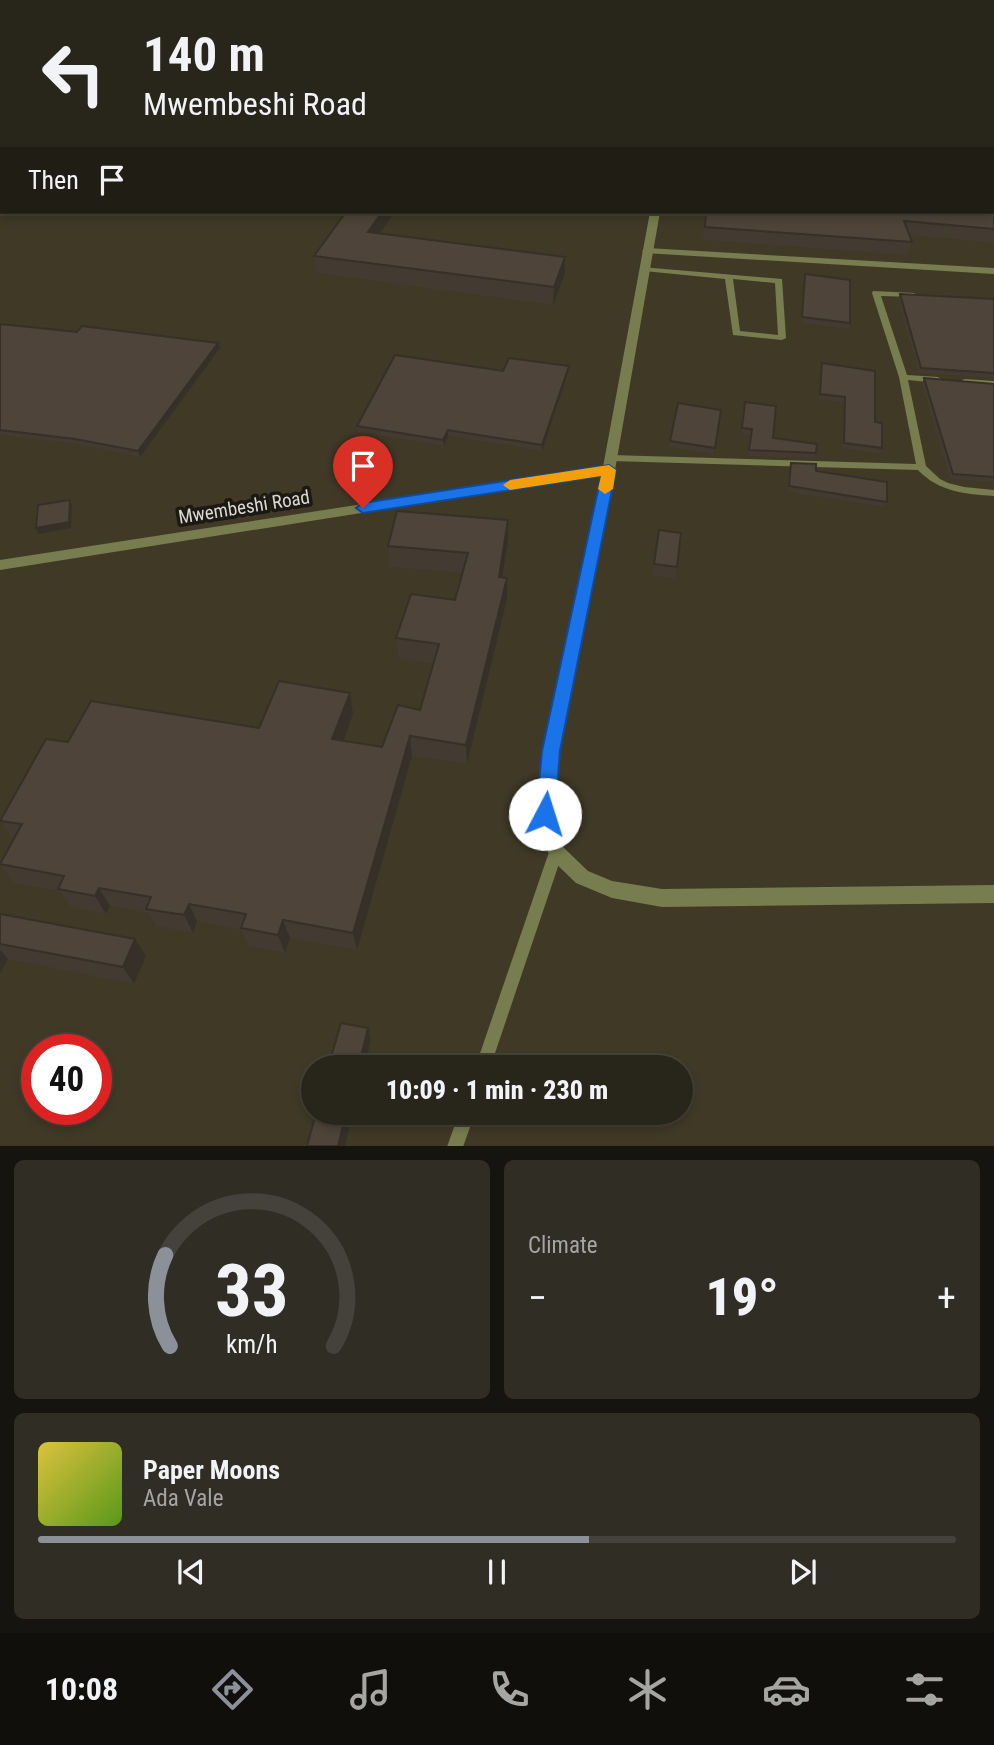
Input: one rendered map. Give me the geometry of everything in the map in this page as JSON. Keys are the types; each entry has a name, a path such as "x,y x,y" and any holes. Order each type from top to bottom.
{"street":[{"path":"655,214 610,464 551,751 545,814 556,852 582,877 612,890 662,898 994,894"},
{"path":"647,251 994,271"},
{"name":"Mwembeshi Road","path":"0,565 610,464"}],"lane":[{"path":"644,269 779,281 782,338 736,332 729,278"},
{"path":"928,296 876,293 903,377 921,467 931,479 957,491 994,493"},
{"path":"903,377 994,384"},
{"path":"610,464 921,467"},
{"path":"486,1055 556,852"},
{"path":"455,1146 463,1125"}],"shaded area":[{"path":"0,214 994,214 994,1146 0,1146"}],"building":[{"path":"345,214 381,214 368,232 565,257 554,287 314,256"},
{"path":"706,214 994,214 994,229 904,221 912,242 705,227"},
{"path":"805,274 850,280 850,323 802,317"},
{"path":"900,294 994,299 994,373 921,368"},
{"path":"0,324 77,332 82,326 218,343 138,451 75,439 0,430"},
{"path":"395,355 503,371 509,358 569,366 542,445 448,430 443,440 357,426"},
{"path":"822,363 875,371 875,422 882,423 882,448 844,443 845,397 820,394"},
{"path":"924,378 994,384 994,477 953,474"},
{"path":"745,402 776,406 773,438 817,444 816,453 749,450 752,429 742,428"},
{"path":"678,403 721,410 715,448 670,441"},
{"path":"791,463 816,464 816,471 887,482 887,502 789,486"},
{"path":"70,500 69,522 36,528 38,505"},
{"path":"397,511 508,520 499,577 507,578 466,745 410,736 353,933 283,920 278,935 241,928 246,914 189,904 184,915 146,909 151,897 99,888 95,896 58,889 64,876 0,864 22,824 0,821 46,739 68,742 91,701 259,728 279,681 350,693 332,739 382,747 398,705 420,710 439,644 396,638 411,594 455,600 468,553 388,546"},
{"path":"659,530 681,533 677,567 654,564"},
{"path":"0,914 135,939 123,967 0,944"},
{"path":"341,1023 368,1028 361,1055 332,1055"},
{"path":"313,1125 343,1125 338,1146 307,1146"}],"slow traffic":[{"path":"510,485 609,470 605,489"}],"route":[{"path":"363,508 609,470 551,751 545,814"}]}
